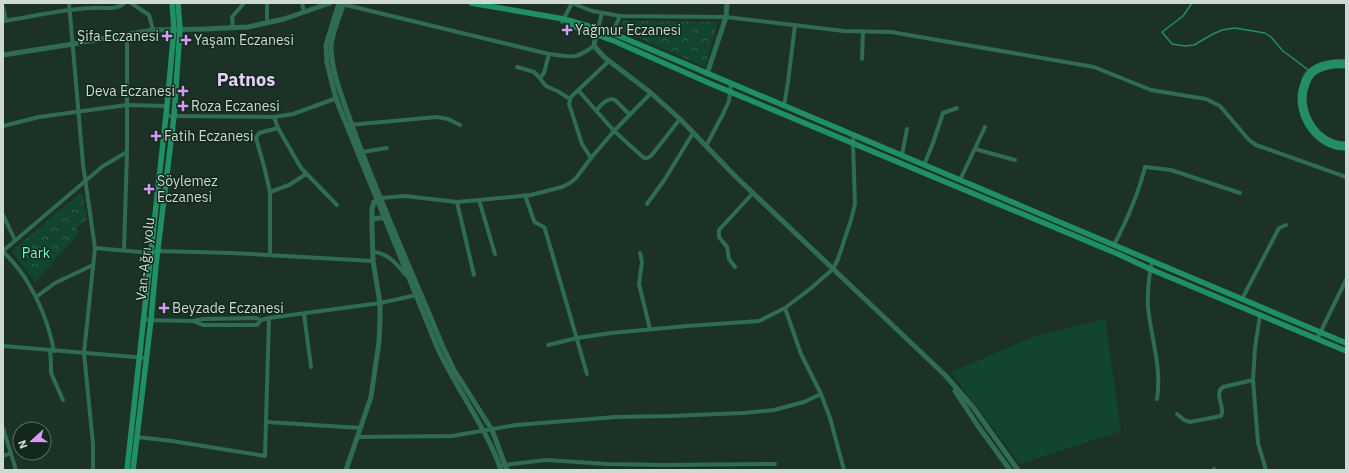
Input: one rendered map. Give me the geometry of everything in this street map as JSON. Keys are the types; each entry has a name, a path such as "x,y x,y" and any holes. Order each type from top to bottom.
{"main road":[{"path":"128,470 143,357 143,320 154,252 167,106 177,29 172,3"},
{"name":"Van-Ağrı yolu","path":"134,470 143,357 151,320 154,252 174,116 178,3"},
{"path":"472,3 548,16 612,34 1346,343"},
{"path":"597,31 729,91 1346,351"}],"street":[{"path":"68,3 85,182 95,248 84,353 93,444 94,470"},
{"path":"3,7 5,21 69,10 113,8 124,3"},
{"path":"131,3 149,15 153,30"},
{"path":"233,28 232,18 244,3"},
{"path":"267,3 267,23"},
{"path":"302,3 304,12"},
{"path":"3,54 153,30 233,28 267,23 330,3"},
{"path":"563,21 572,3 602,13 620,16 726,18 844,31 891,32 1094,67 1151,90 1206,99 1220,106 1249,140 1256,145 1346,177"},
{"path":"707,74 726,18 727,3"},
{"path":"503,467 484,431 449,373 415,296 339,97 327,63 326,45 341,4 550,54 570,57 577,56 594,46 602,13"},
{"path":"612,34 620,16"},
{"path":"784,106 795,25"},
{"path":"862,59 863,31"},
{"path":"124,250 127,152 127,34"},
{"path":"594,46 609,61 651,93 680,119 753,193 945,375 978,426 1012,469"},
{"path":"540,78 544,73 550,54"},
{"path":"591,158 582,144 569,104 570,99 578,90 609,61"},
{"path":"517,67 534,72 546,86 570,99"},
{"path":"706,146 723,114 728,101 731,83"},
{"path":"578,90 614,131 642,157 647,158 651,156 680,119"},
{"path":"346,470 371,397 379,342 380,303 372,261 372,209 374,202 379,199 405,196 457,202 479,200 548,191 570,183 576,178 614,131 651,93"},
{"path":"166,116 274,117 292,114 339,97"},
{"path":"596,111 607,100 612,99 615,100 630,115"},
{"path":"3,126 28,119 127,104 167,106"},
{"path":"924,165 943,113 957,108"},
{"path":"274,117 278,128 301,168 332,198 337,205"},
{"path":"349,125 437,117 448,119 460,125"},
{"path":"349,125 362,152 379,199"},
{"path":"960,180 985,127"},
{"path":"270,255 270,192 256,136 259,133 278,128"},
{"path":"902,155 907,129"},
{"path":"648,204 665,180 693,133"},
{"path":"548,344 577,338 650,329 760,321 785,308 833,269 838,259 852,220 854,204 854,135"},
{"path":"362,152 387,148"},
{"path":"975,149 1014,160"},
{"path":"63,400 51,373 51,336 36,297 24,276 3,251 103,166 127,152"},
{"path":"1114,245 1128,217 1142,180 1144,167 1171,170 1240,193"},
{"path":"270,192 289,185 306,174"},
{"path":"735,267 729,259 727,247 719,237 719,230 753,193"},
{"path":"525,195 534,221 544,226 587,374"},
{"path":"479,200 495,254"},
{"path":"457,202 474,275"},
{"path":"3,215 15,240"},
{"path":"372,219 386,217"},
{"path":"386,217 422,294 443,347 454,370 492,430 503,467"},
{"path":"1242,299 1279,228 1286,225"},
{"path":"95,248 154,252 270,255 372,261"},
{"path":"372,252 379,252 386,255 407,276"},
{"path":"640,253 642,262 639,284 650,329"},
{"path":"1152,261 1148,286 1148,307 1159,376 1157,399"},
{"path":"36,297 55,283 93,265"},
{"path":"1317,339 1346,280"},
{"path":"143,320 193,322 204,319 256,318 261,320 380,303 422,294"},
{"path":"785,308 801,354 821,394 830,418 844,470"},
{"path":"304,314 311,367"},
{"path":"1260,315 1254,348 1253,380 1258,443 1266,470"},
{"path":"137,437 265,456 269,318"},
{"path":"3,346 143,357"},
{"path":"1177,414 1184,420 1190,422 1221,416 1223,412 1219,393 1221,388 1253,380"},
{"path":"358,438 452,436 516,425 616,417 677,416 751,412 780,408 804,402 821,394"},
{"path":"266,422 361,428"},
{"path":"3,428 16,470"},
{"path":"3,456 11,454"},
{"path":"503,467 546,460 606,464 775,464"}],"green space":[{"path":"623,21 718,22 705,67 620,30"},
{"name":"Park","path":"82,193 87,219 76,228 79,233 35,282 12,251"},
{"path":"1105,319 1121,431 1020,464 951,372 1033,337"}],"waterway":[{"path":"1192,3 1183,16 1162,32 1172,44 1185,46 1194,45 1222,30 1235,28 1265,33 1271,37 1283,51 1311,72"},
{"path":"1346,64 1327,65 1314,70 1307,78 1302,94 1305,115 1317,134 1335,145 1346,146"}],"place":[{"name":"Yağmur Eczanesi","path":"567,30"},
{"name":"Şifa Eczanesi","path":"167,36"},
{"name":"Yaşam Eczanesi","path":"186,40"},
{"name":"Deva Eczanesi","path":"183,91"},
{"name":"Roza Eczanesi","path":"183,106"},
{"name":"Fatih Eczanesi","path":"156,136"},
{"name":"Söylemez Eczanesi","path":"149,189"},
{"name":"Beyzade Eczanesi","path":"164,308"}],"district":[{"name":"Patnos","path":"246,80"}]}
